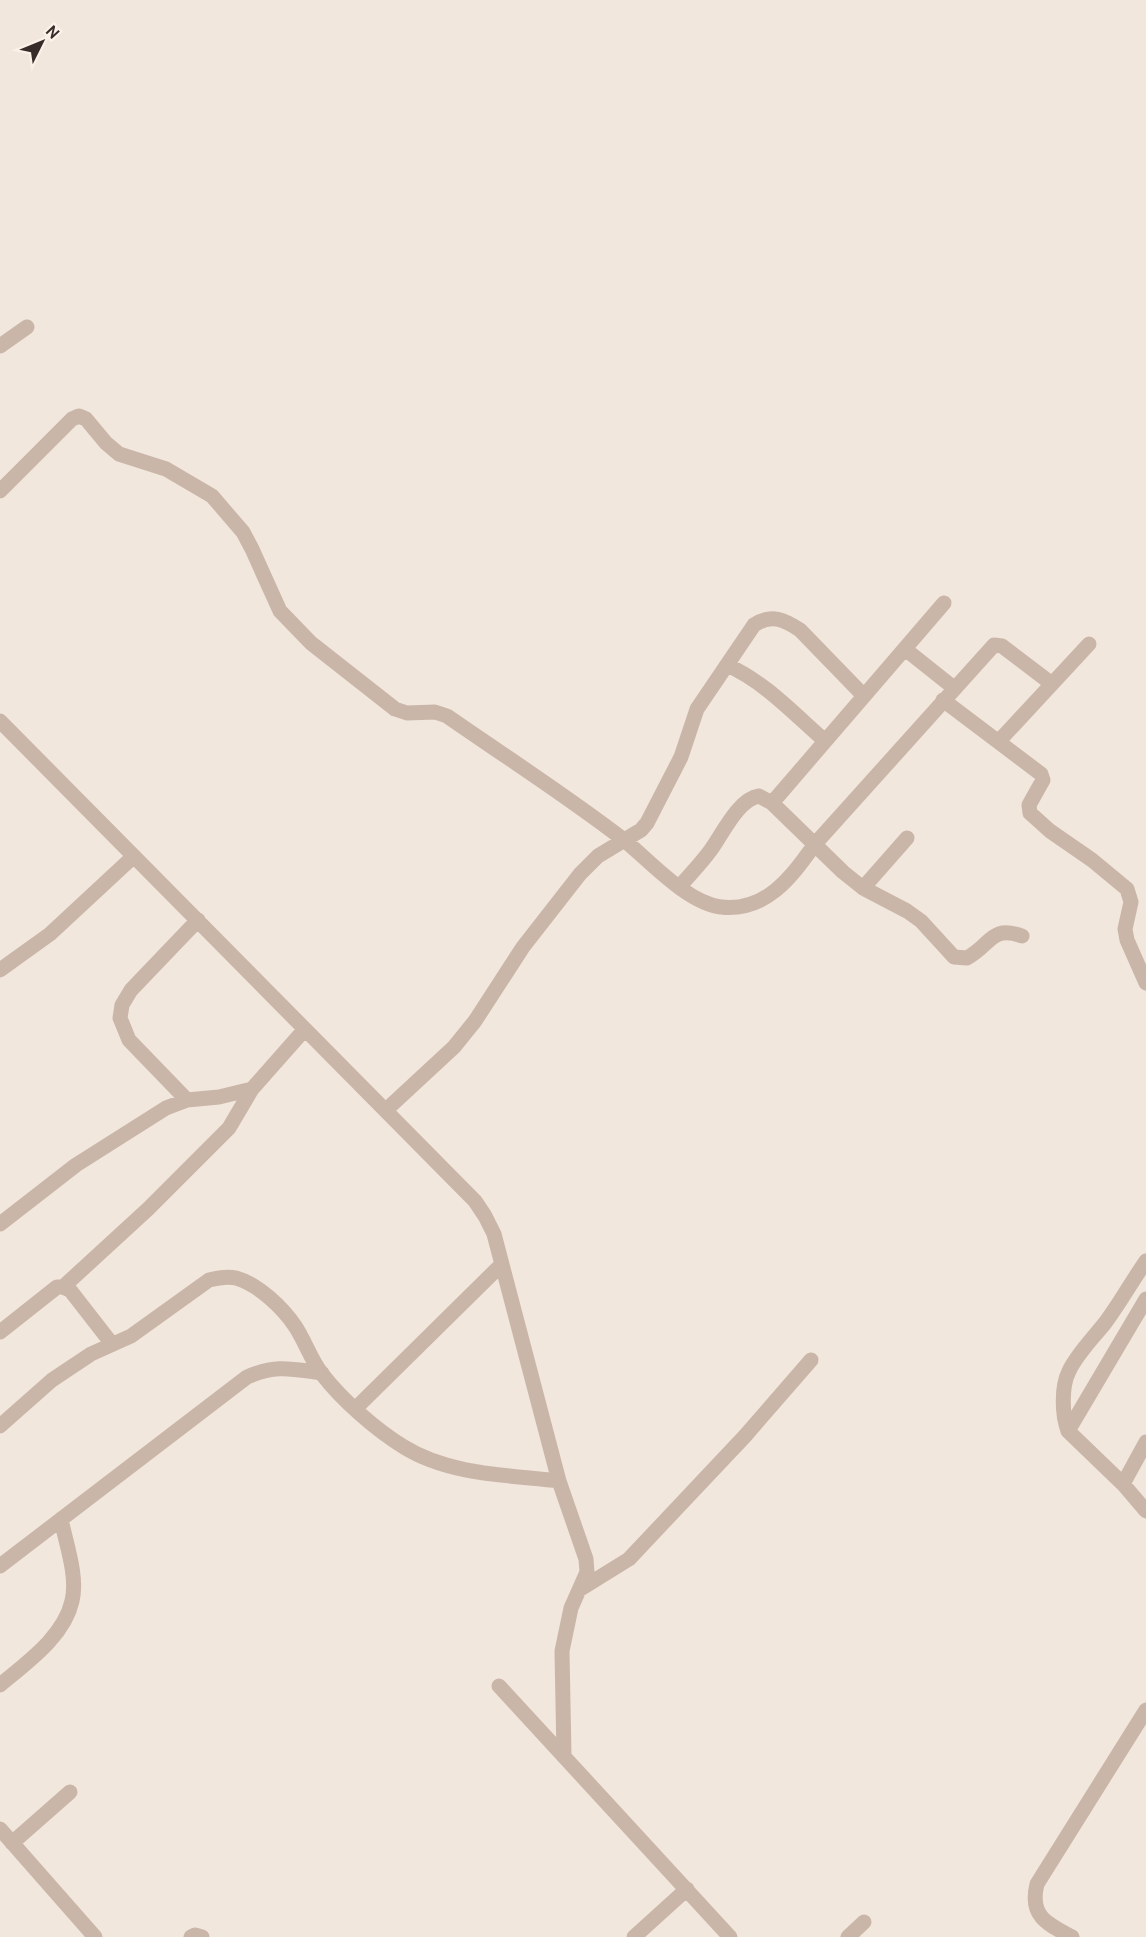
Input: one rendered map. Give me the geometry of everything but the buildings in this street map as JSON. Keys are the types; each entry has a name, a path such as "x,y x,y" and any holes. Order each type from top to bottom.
{"street":[{"path":"0,346 27,327"},
{"path":"0,491 72,419 79,416 86,419 106,443 119,454 166,469 212,496 243,532 280,611 311,643 395,709 407,713 435,712 447,716 623,840 698,899 721,907 744,905 765,897 791,878 815,844 990,648 997,644 1052,684"},
{"path":"772,803 944,603"},
{"path":"386,1110 461,1038 475,1021 523,947 580,874 597,856 640,831 681,757 694,715 754,624 770,618 781,619 800,630 864,696"},
{"path":"999,741 1089,644"},
{"path":"905,649 954,688"},
{"path":"726,665 747,674 825,741"},
{"path":"943,700 1043,777 1029,805 1030,813 1092,860 1130,893 1131,902 1125,929 1127,940 1146,983"},
{"path":"0,721 386,1110 475,1201 485,1216 494,1234 559,1481 586,1559 587,1572 571,1608 562,1652 564,1756"},
{"path":"680,886 710,851 731,818 748,800 759,796 772,803 843,872 863,888 908,911 921,921 954,957 959,959 973,954 998,933 1010,932 1022,936"},
{"path":"863,888 907,838"},
{"path":"0,970 50,934 134,856"},
{"path":"188,1100 129,1040 120,1018 122,1005 131,990 198,920"},
{"path":"63,1287 148,1209 229,1128 252,1089 305,1029"},
{"path":"0,1224 76,1166 166,1108 188,1100 219,1097 252,1089"},
{"path":"1146,1261 1114,1310 1067,1374 1064,1411 1068,1431 1123,1484 1146,1511"},
{"path":"356,1408 502,1264"},
{"path":"0,1426 52,1380 91,1354 131,1336 208,1280 221,1277 236,1278 254,1287 278,1306 295,1326 322,1373 356,1408 403,1447 429,1460 457,1468 559,1481"},
{"path":"0,1332 57,1287 63,1287 70,1290 112,1344"},
{"path":"1068,1431 1146,1299"},
{"path":"579,1590 629,1559 745,1436 811,1360"},
{"path":"0,1566 247,1377 265,1369 284,1368 322,1373"},
{"path":"1123,1484 1146,1442"},
{"path":"0,1685 29,1661 51,1638 63,1622 72,1601 73,1577 62,1519"},
{"path":"499,1686 730,1937"},
{"path":"1072,1937 1049,1925 1040,1916 1035,1906 1034,1896 1037,1884 1146,1710"},
{"path":"12,1843 70,1792"},
{"path":"0,1829 95,1937"},
{"path":"634,1937 687,1890"},
{"path":"848,1937 864,1922"},
{"path":"191,1937 195,1935 202,1937"}]}
